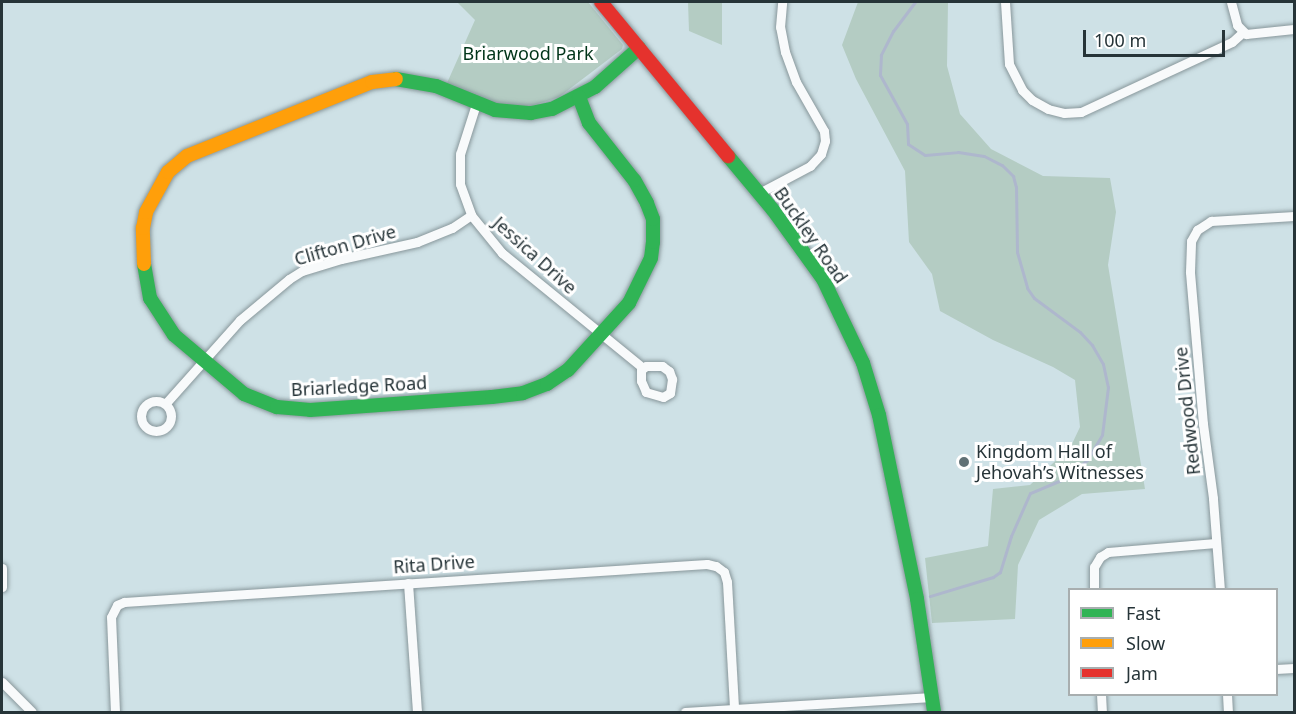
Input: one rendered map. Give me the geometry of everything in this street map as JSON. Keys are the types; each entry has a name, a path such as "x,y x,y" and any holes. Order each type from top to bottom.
{"street":[{"name":"Buckley Road","path":"601,2 759,193 823,279 863,363 881,423 917,599 934,712"},
{"path":"759,193 810,166 821,154 825,141 824,131 796,82 785,52 780,27 782,2"},
{"path":"1005,2 1009,64 1022,90 1032,100 1048,110 1064,113 1081,112 1232,42 1243,32"},
{"path":"1231,2 1236,25 1243,32 1253,36 1294,29"},
{"name":"Briarledge Road","path":"579,97 589,123 634,180 653,219 651,258 642,282 624,309 568,370 547,384 523,393 310,410 277,407 244,394 174,335 158,314 150,298 144,269 146,212 152,197 177,162 372,82 396,79 419,81 495,110 531,113 552,109 579,97 639,48"},
{"name":"Jessica Drive","path":"476,104 460,154 460,184 471,215 502,253 643,368"},
{"name":"Clifton Drive","path":"166,403 240,320 270,292 302,271 417,242 452,228 471,215"},
{"name":"Redwood Drive","path":"1220,588 1190,272 1191,241 1197,230 1211,221 1294,216"},
{"path":"1094,588 1094,567 1100,557 1108,552 1216,543"},
{"name":"Rita Drive","path":"115,712 111,617 117,605 124,602 666,566 716,566 724,572 727,582 734,709"},
{"path":"2,568 2,587"},
{"path":"408,583 417,712"},
{"path":"1278,669 1294,668"},
{"path":"2,682 33,712"},
{"path":"1101,696 1102,712"},
{"path":"1227,696 1228,712"},
{"path":"686,712 932,697"}],"green space":[{"name":"Briarwood Park","path":"457,2 588,2 623,45 622,49 559,97 531,106 493,103 447,83 475,20"},
{"path":"688,2 722,2 722,45 689,31"},
{"path":"858,2 948,2 947,66 960,114 991,149 1043,176 1110,178 1116,212 1108,265 1145,489 1082,494 1039,520 1018,565 1015,619 932,623 925,558 988,546 993,489 1030,485 1071,446 1080,427 1075,380 940,311 932,274 909,242 905,171 856,79 842,45"}],"waterway":[{"path":"915,2 893,31 881,55 880,75 907,124 908,144 925,155 958,152 984,156 1002,165 1013,176 1016,187 1017,252 1027,288 1034,298 1080,332 1092,345 1103,364 1108,387 1102,435 1087,460 1066,478 1030,493 1011,536 1000,572 993,577 930,596"}],"traffic: fast":[{"path":"396,79 436,86 495,110 531,113 552,109 595,87 639,48"},
{"path":"144,264 150,298 174,335 244,394 277,407 310,410 492,397 523,393 547,384 568,370 629,303 651,258 653,242 653,219 647,203 634,180 589,123 579,97"},
{"path":"728,156 773,210 823,279 863,363 879,415 917,599 934,712"}],"traffic: slow":[{"path":"144,264 143,228 146,212 168,172 187,156 372,82 396,79"}],"traffic: jam":[{"path":"601,2 728,156"}],"place":[{"name":"Kingdom Hall of Jehovah’s Witnesses","path":"964,462"}]}
